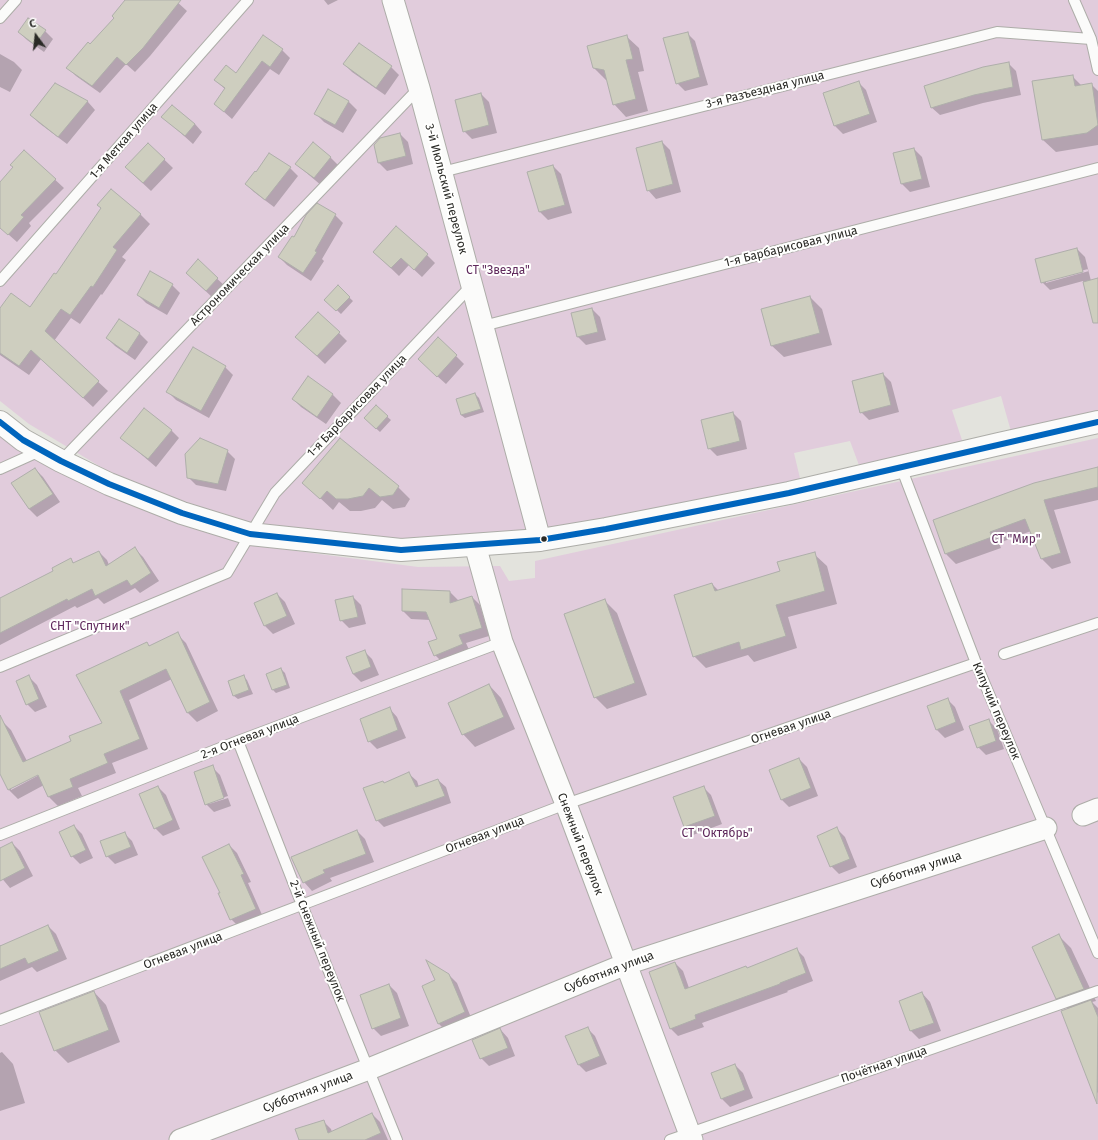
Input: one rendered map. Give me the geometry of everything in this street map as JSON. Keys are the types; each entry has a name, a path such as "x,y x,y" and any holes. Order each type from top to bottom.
{"main road":[{"path":"0,422 24,440 61,461 109,484 182,514 250,534 401,550 540,540 606,529 789,494 1098,422"}],"street":[{"name":"3-й Июльский переулок","path":"393,0 442,172 540,540"},
{"name":"Снежный переулок","path":"475,545 502,642 566,804 691,1136"},
{"name":"Субботняя улица","path":"180,1140 369,1069 626,964 1046,828"}],"lane":[{"path":"0,18 16,0"},
{"name":"1-я Меткая улица","path":"0,281 248,0"},
{"path":"1074,0 1091,39 1098,70"},
{"name":"3-я Разъездная улица","path":"442,172 997,32 1091,39"},
{"name":"Астрономическая улица","path":"61,461 419,88"},
{"name":"1-я Барбарисовая улица","path":"483,326 1098,168"},
{"name":"1-я Барбарисовая улица","path":"0,667 227,573 275,492 472,285"},
{"path":"0,469 41,450"},
{"name":"Кипучий переулок","path":"901,467 976,663 1098,953"},
{"path":"1004,654 1098,623"},
{"name":"2-я Огневая улица","path":"0,835 238,742 502,642"},
{"name":"Огневая улица","path":"0,1020 566,804 976,663"},
{"name":"2-й Снежный переулок","path":"238,742 302,905 398,1140"},
{"name":"Почётная улица","path":"670,1140 691,1136 1098,991"}],"green space":[{"name":"СТ \"Звезда\"","path":"0,0 1098,0 1098,422 1014,442 1001,396 952,410 968,458 863,476 850,441 794,453 803,491 534,543 329,538 247,526 136,488 29,424 0,401"},
{"name":"СТ \"Октябрь\"","path":"0,429 80,474 184,525 251,545 418,567 500,566 509,581 535,578 535,561 1098,438 1098,1140 0,1140"}],"building":[{"path":"125,0 181,0 143,48 126,65 117,57 92,86 66,68 88,42 90,44 114,18 112,16"},
{"path":"28,18 46,30 35,45 18,32"},
{"path":"688,32 700,77 676,84 663,38"},
{"path":"263,35 283,49 270,67 262,61 224,112 214,104 225,88 214,80 226,65 236,73"},
{"path":"627,35 633,59 626,60 636,99 613,105 604,70 593,68 587,46"},
{"path":"359,43 392,66 376,88 343,64"},
{"path":"1009,62 1013,87 974,95 931,108 924,86 983,67"},
{"path":"1073,75 1075,86 1092,83 1098,125 1087,133 1042,140 1032,81"},
{"path":"859,81 870,114 834,126 823,93"},
{"path":"55,83 88,101 58,137 30,115"},
{"path":"328,89 349,101 335,125 314,114"},
{"path":"481,93 489,125 463,132 455,100"},
{"path":"172,105 195,124 185,136 161,117"},
{"path":"400,133 406,156 378,163 374,145 380,138"},
{"path":"662,141 673,184 647,191 636,148"},
{"path":"313,142 331,157 314,178 295,164"},
{"path":"148,143 165,159 143,183 125,167"},
{"path":"914,148 922,179 901,184 893,153"},
{"path":"24,150 56,179 21,215 24,217 8,235 0,228 0,182 13,167 10,165"},
{"path":"269,153 291,167 265,200 245,184 255,171 256,172"},
{"path":"553,165 565,205 539,212 527,172"},
{"path":"111,189 141,214 113,247 117,250 93,287 91,286 70,315 61,309 45,331 99,381 83,398 31,350 19,366 0,353 0,308 11,293 30,307 54,273 56,274 101,208 97,205"},
{"path":"317,203 336,214 315,251 317,252 303,273 278,257 292,236 294,237 306,215"},
{"path":"396,226 428,254 414,270 401,258 391,268 373,252"},
{"path":"1077,248 1083,272 1041,283 1035,259"},
{"path":"198,259 218,278 206,291 186,273"},
{"path":"150,271 173,284 159,308 137,295"},
{"path":"1098,278 1098,323 1093,323 1083,282"},
{"path":"338,285 350,297 336,311 324,300"},
{"path":"810,296 820,333 771,346 761,309"},
{"path":"592,308 598,332 577,337 571,313"},
{"path":"318,312 340,332 317,356 295,337"},
{"path":"119,319 140,333 127,353 106,338"},
{"path":"438,337 457,355 437,377 418,359"},
{"path":"193,347 226,366 201,411 166,392"},
{"path":"883,373 891,405 860,413 852,381"},
{"path":"308,376 333,394 317,417 292,399"},
{"path":"475,393 481,409 461,415 456,399"},
{"path":"376,405 388,416 376,429 364,418"},
{"path":"144,408 172,430 148,459 120,438"},
{"path":"733,412 740,441 708,449 701,420"},
{"path":"200,438 228,450 218,484 187,478 185,454"},
{"path":"340,438 399,486 393,495 380,497 369,488 363,496 348,499 336,499 327,491 320,499 302,483"},
{"path":"1098,467 1098,487 1044,500 1061,553 1041,559 1025,519 990,532 992,537 945,554 933,520 1034,483"},
{"path":"35,468 53,494 29,509 11,483"},
{"path":"135,547 151,573 131,586 127,580 95,596 92,589 68,601 67,599 0,633 0,598 53,571 52,568 71,558 73,563 99,551 106,566"},
{"path":"815,552 825,591 776,605 786,636 741,650 739,642 693,657 674,595 712,583 715,591 780,571 777,562"},
{"path":"402,589 450,591 450,603 472,596 482,628 459,635 463,644 434,656 428,642 437,639 426,612 402,611"},
{"path":"277,593 287,616 264,626 254,603"},
{"path":"353,596 358,617 340,621 335,600"},
{"path":"605,599 635,683 594,698 564,614"},
{"path":"178,632 210,702 187,713 166,669 120,691 140,739 104,754 108,763 70,779 73,787 48,797 38,775 8,790 0,774 0,715 23,762 71,741 69,736 102,723 76,675 147,642 149,646"},
{"path":"365,650 371,667 353,674 346,657"},
{"path":"281,668 287,685 272,690 266,674"},
{"path":"29,675 39,699 26,705 16,681"},
{"path":"244,675 249,690 233,696 228,681"},
{"path":"489,684 504,717 462,735 448,703"},
{"path":"948,698 956,722 936,730 927,706"},
{"path":"390,707 398,730 368,742 360,719"},
{"path":"989,719 996,741 977,748 969,726"},
{"path":"799,758 811,788 781,800 769,770"},
{"path":"213,765 224,798 205,805 194,772"},
{"path":"409,772 416,787 438,779 445,796 376,821 363,788 383,781 384,783"},
{"path":"158,786 173,820 154,829 139,794"},
{"path":"704,786 715,816 684,827 673,797"},
{"path":"74,825 86,850 71,857 59,832"},
{"path":"837,827 850,859 830,867 817,836"},
{"path":"357,830 366,854 323,870 325,873 303,883 291,857"},
{"path":"125,832 131,847 106,857 100,841"},
{"path":"12,842 25,868 0,881 0,848"},
{"path":"229,844 244,874 241,875 256,909 230,920 218,893 220,893 202,857"},
{"path":"48,925 59,951 28,964 25,958 0,969 0,946"},
{"path":"1059,934 1084,989 1056,999 1032,947"},
{"path":"797,948 806,973 695,1015 696,1019 670,1029 649,972 675,962 685,989 746,966 747,968"},
{"path":"426,960 449,974 465,1012 438,1024 422,986 435,980"},
{"path":"389,984 401,1018 372,1029 360,995"},
{"path":"94,991 109,1030 54,1051 39,1012"},
{"path":"922,992 934,1023 910,1031 899,1001"},
{"path":"1091,1000 1098,1017 1097,1104 1061,1011"},
{"path":"588,1027 600,1056 578,1065 565,1036"},
{"path":"500,1028 508,1048 480,1059 472,1040"},
{"path":"735,1064 745,1090 721,1099 711,1073"},
{"path":"372,1113 381,1133 365,1140 299,1140 295,1129 324,1120 328,1133"}],"transit line":[{"path":"0,422 23,440 61,461 109,484 182,513 250,534 401,550 540,540 606,529 789,493 1098,422"}],"park label":[{"name":"СТ \"Мир\"","path":"1016,540"},
{"name":"СНТ \"Спутник\"","path":"90,627"}]}
